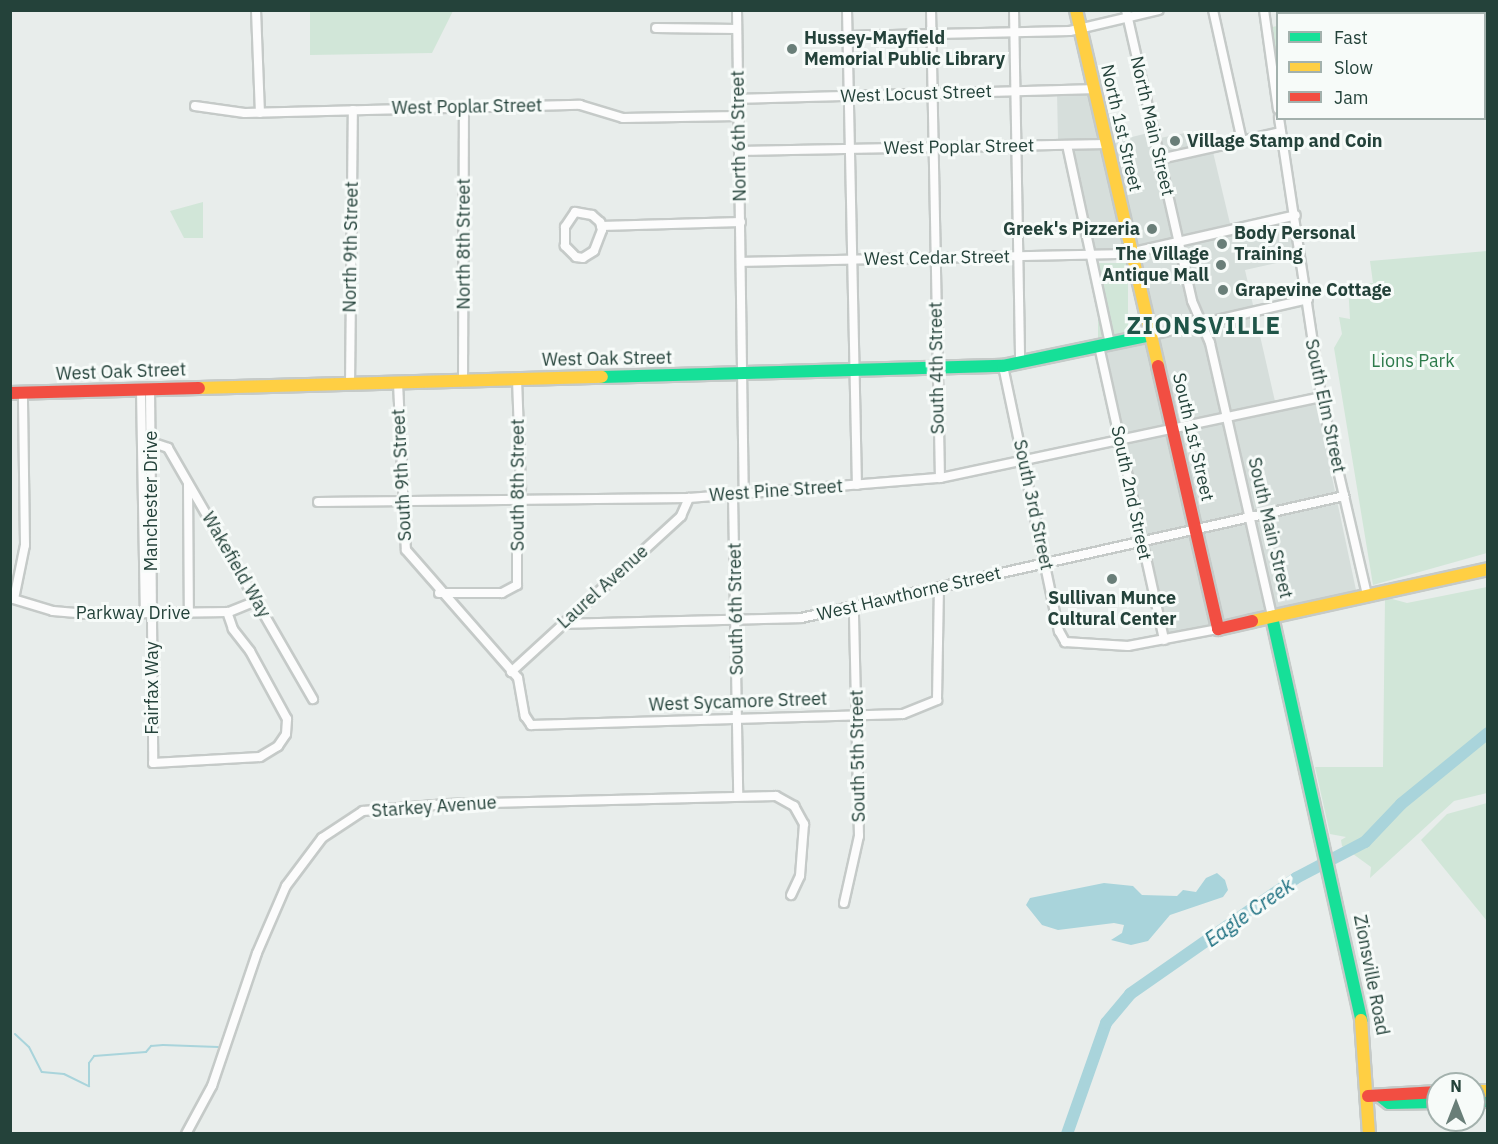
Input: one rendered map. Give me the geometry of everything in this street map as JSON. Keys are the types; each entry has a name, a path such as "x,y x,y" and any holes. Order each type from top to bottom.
{"main road":[{"name":"North 1st Street","path":"1076,10 1132,253"},
{"name":"South 1st Street","path":"1132,253 1218,629"},
{"name":"West Oak Street","path":"17,393 1003,366 1151,335"},
{"path":"1218,629 1488,569"},
{"name":"South Main Street","path":"1272,617 1321,825"},
{"name":"Zionsville Road","path":"1321,825 1363,1020 1374,1096 1369,1134"},
{"path":"1374,1096 1389,1092 1426,1092"},
{"path":"1374,1096 1389,1103 1426,1102"}],"street":[{"path":"256,10 260,113"},
{"name":"North 6th Street","path":"736,10 741,262"},
{"path":"847,10 857,485"},
{"name":"South 4th Street","path":"931,10 940,478"},
{"path":"1014,10 1020,364"},
{"path":"848,36 1014,33 1080,29 1126,14 1159,10"},
{"path":"1213,10 1242,141"},
{"path":"1264,10 1276,95"},
{"name":"North Main Street","path":"1126,14 1178,242"},
{"path":"656,28 737,29"},
{"name":"West Locust Street","path":"738,99 1094,89"},
{"name":"West Poplar Street","path":"195,106 213,111 260,113 580,105 624,118 738,116"},
{"name":"North 8th Street","path":"463,381 464,107"},
{"name":"North 9th Street","path":"350,384 353,110"},
{"name":"South Elm Street","path":"1279,120 1296,215 1321,397 1367,595"},
{"path":"1160,159 1281,132"},
{"name":"West Poplar Street","path":"739,151 1107,144"},
{"name":"South 2nd Street","path":"1067,145 1091,256 1120,442 1140,542 1164,640"},
{"path":"575,212 592,215 601,226 599,241 590,255 576,257 565,246 565,227 575,212"},
{"name":"West Cedar Street","path":"741,262 1091,256 1132,253 1296,215"},
{"path":"601,226 741,222"},
{"name":"South Main Street","path":"1178,242 1199,324 1210,343 1272,617"},
{"path":"741,262 744,494"},
{"name":"West Oak Street","path":"1151,335 1308,299"},
{"name":"South 3rd Street","path":"1003,366 1059,631 1065,642 1128,646 1164,640"},
{"name":"South 8th Street","path":"439,593 513,590 518,577 518,499 521,488 517,379"},
{"name":"South 9th Street","path":"398,383 405,550 439,593 511,672"},
{"name":"Manchester Drive","path":"146,389 151,442 148,613"},
{"name":"Manchester Drive","path":"146,389 148,613"},
{"path":"12,599 25,545 17,393"},
{"name":"West Pine Street","path":"318,502 689,498 940,478 1173,431 1321,397"},
{"name":"Wakefield Way","path":"151,442 168,448 313,699"},
{"path":"188,484 189,613"},
{"name":"South 6th Street","path":"733,495 738,795"},
{"name":"West Hawthorne Street","path":"562,624 801,618 1344,496"},
{"name":"Laurel Avenue","path":"511,672 681,516 689,498"},
{"name":"West Sycamore Street","path":"511,672 520,684 526,721 537,727 903,714 937,700 939,588"},
{"name":"Parkway Drive","path":"12,599 70,614 227,612 256,601"},
{"name":"South 5th Street","path":"844,903 859,836 855,607"},
{"name":"Fairfax Way","path":"148,613 153,763 260,757 278,746 286,734 287,719 250,651 233,629 227,612"},
{"path":"1164,640 1218,629"},
{"name":"Starkey Avenue","path":"186,1134 212,1086 242,994 282,894 309,852 346,820 371,810 405,806 738,795 776,796 799,811 805,837 800,876 791,895"}],"shaded area":[{"path":"1097,89 1112,142 1148,133 1150,140 1195,131 1201,154 1213,152 1233,236 1292,224 1299,258 1245,270 1277,410 1316,402 1356,590 1167,635 1103,351 1154,340 1132,249 1094,251 1069,141 1058,140 1057,92"}],"green space":[{"path":"310,10 453,11 432,53 310,55"},
{"path":"1334,11 1487,11 1487,37 1486,12"},
{"path":"1276,26 1276,62 1273,62 1268,28"},
{"path":"203,202 203,238 184,238 170,211"},
{"name":"Lions Park","path":"1487,251 1487,553 1373,585 1334,348 1342,334 1339,317 1350,319 1348,284 1373,283 1370,261"},
{"path":"1098,263 1128,263 1128,340 1098,340"},
{"path":"1487,587 1487,793 1454,801 1370,878 1371,867 1342,846 1341,840 1346,837 1330,834 1315,767 1383,767 1385,597 1407,603"},
{"path":"1488,803 1487,921 1421,840 1447,814"}],"water":[{"path":"1217,873 1225,880 1228,890 1223,897 1170,915 1148,941 1131,945 1111,940 1122,933 1124,925 1114,923 1058,930 1042,925 1026,905 1030,898 1104,883 1133,886 1142,895 1177,896 1183,890 1196,892 1206,878"}],"waterway":[{"name":"Eagle Creek","path":"1067,1134 1106,1023 1130,994 1296,878 1365,842 1401,804 1488,733"},
{"path":"15,1034 29,1047 42,1072 64,1074 89,1086 89,1063 94,1056 146,1052 151,1046 163,1045 218,1047"}],"traffic: fast":[{"path":"602,377 1003,366 1151,335"},
{"path":"1272,617 1361,1020"},
{"path":"1380,1096 1389,1103 1426,1102"}],"traffic: slow":[{"path":"1076,10 1158,366"},
{"path":"199,388 602,377"},
{"path":"1252,621 1488,569"},
{"path":"1361,1020 1369,1134"}],"traffic: jam":[{"path":"1158,366 1218,629 1252,621"},
{"path":"10,393 199,388"},
{"path":"1368,1096 1426,1093"}],"place":[{"name":"Hussey-Mayfield Memorial Public Library","path":"792,49"},
{"name":"Village Stamp and Coin","path":"1175,141"},
{"name":"Greek's Pizzeria","path":"1152,229"},
{"name":"Body Personal Training","path":"1222,244"},
{"name":"The Village Antique Mall","path":"1221,265"},
{"name":"Grapevine Cottage","path":"1223,290"},
{"name":"Sullivan Munce Cultural Center","path":"1112,579"}],"district":[{"name":"ZIONSVILLE","path":"1204,326"}]}
